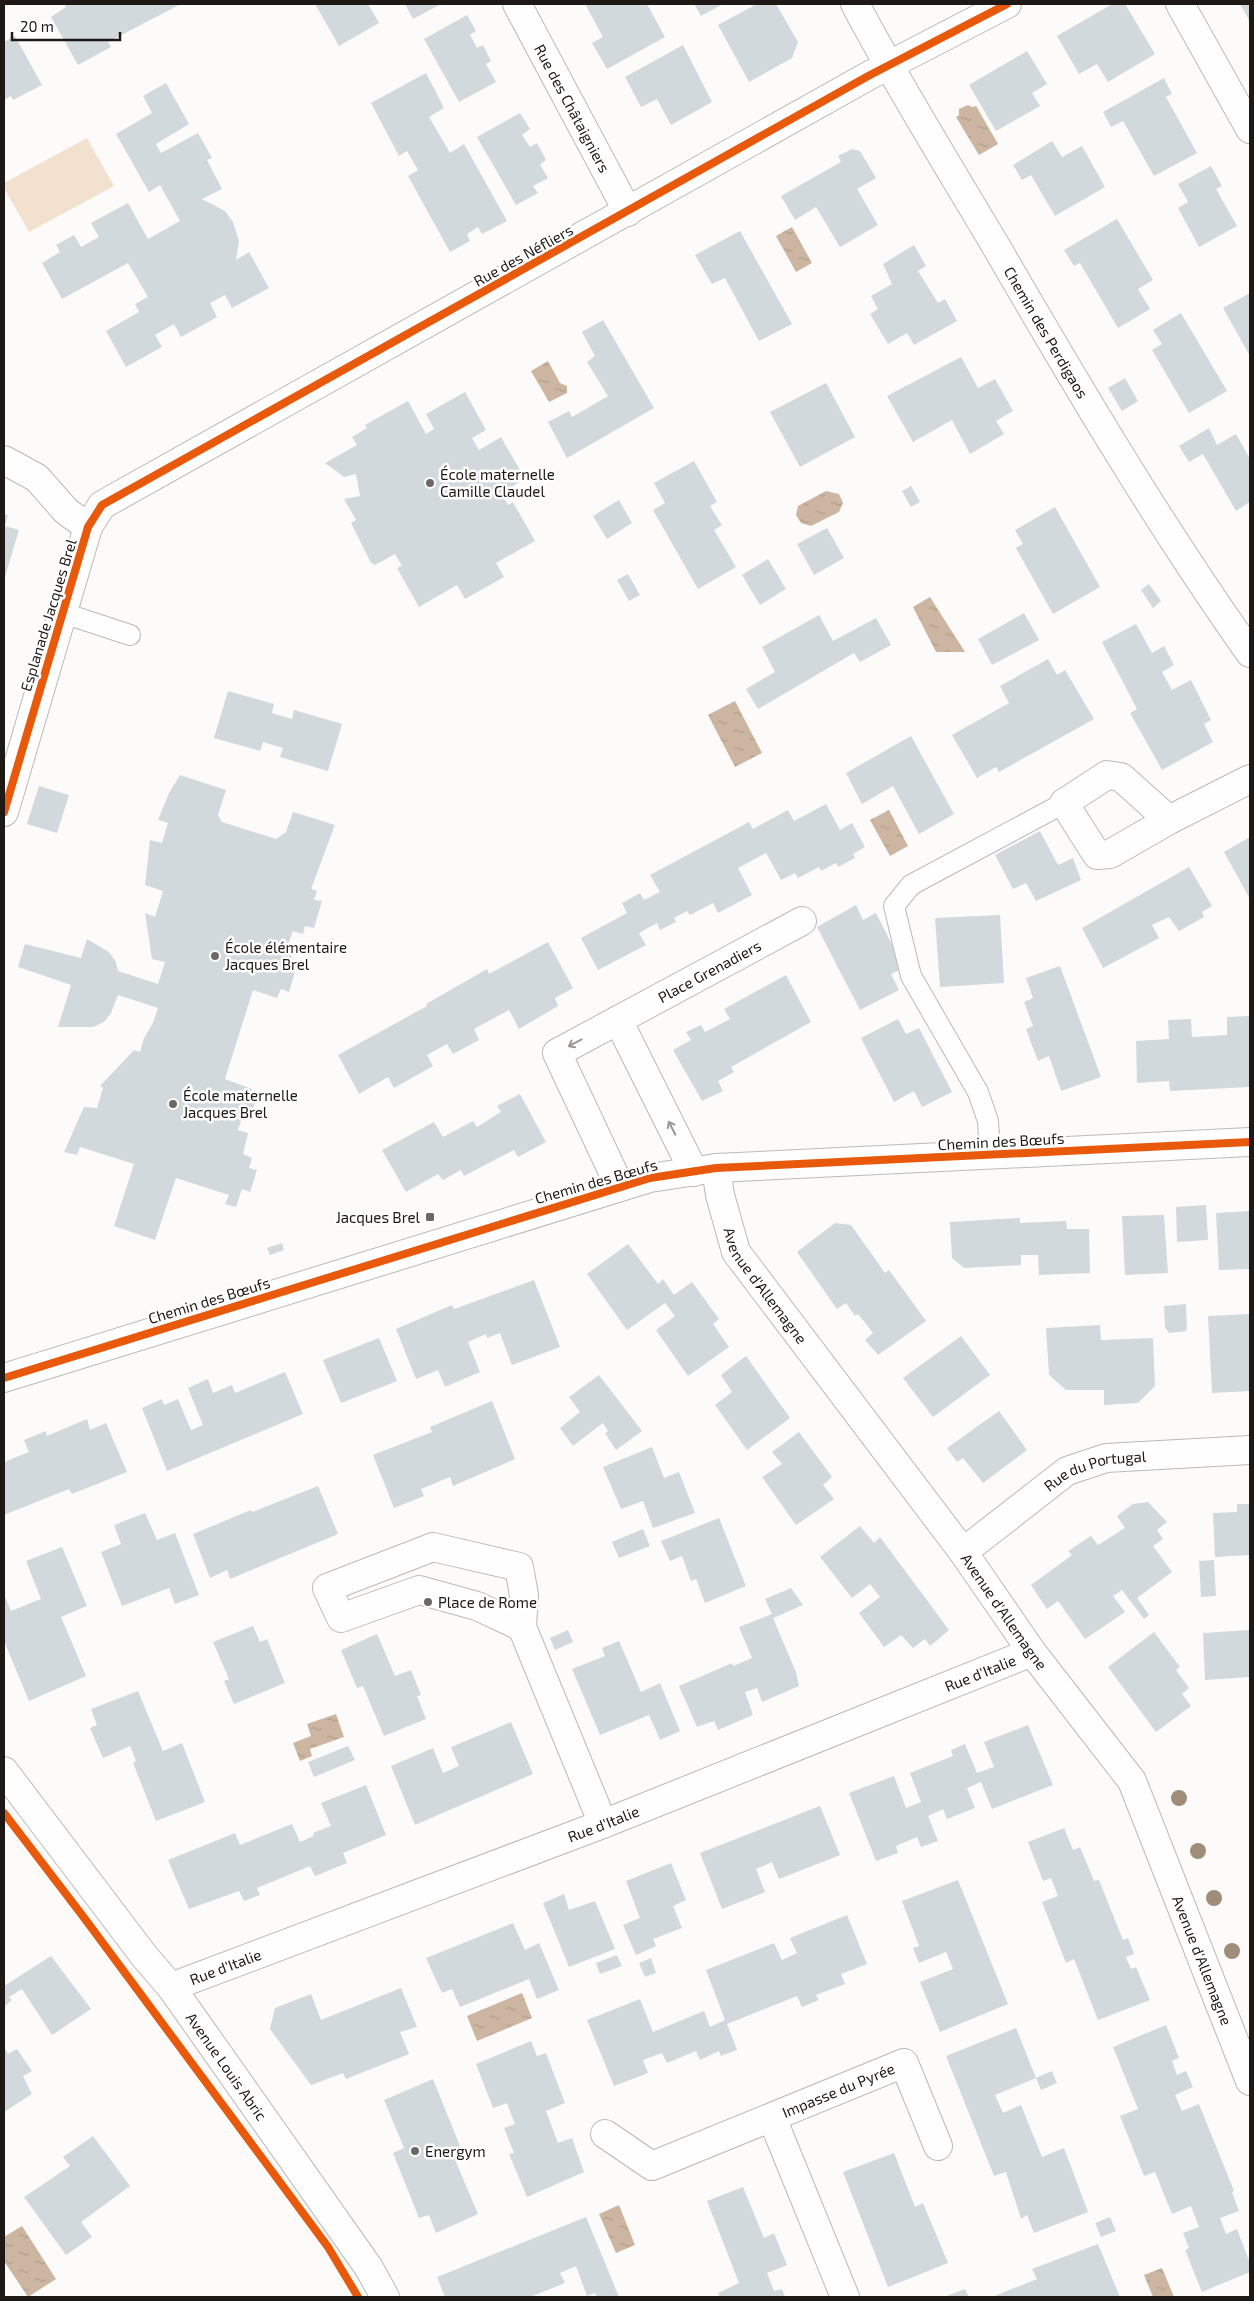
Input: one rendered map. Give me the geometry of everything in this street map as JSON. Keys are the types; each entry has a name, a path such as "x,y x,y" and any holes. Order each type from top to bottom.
{"street":[{"name":"Rue des Châtaigniers","path":"518,4 628,212"},
{"name":"Chemin des Perdigaos","path":"855,4 888,66 1097,420 1214,602 1250,653"},
{"name":"Rue des Néfliers","path":"171,466 888,66 1007,4"},
{"path":"1180,4 1250,129"},
{"path":"4,460 37,478 66,511 88,527"},
{"name":"Esplanade Jacques Brel","path":"4,812 88,527 102,504 171,466"},
{"path":"1169,820 1122,776 1107,775 1064,803 1097,855 1110,854 1169,820 1250,779"},
{"name":"Place Grenadiers","path":"620,1187 557,1053 802,921"},
{"path":"618,1020 705,1170"},
{"name":"Chemin des Bœufs","path":"4,1378 650,1178 705,1170 1250,1142"},
{"name":"Avenue d'Allemagne","path":"705,1170 720,1194 736,1252 963,1552 1032,1652 1132,1781 1250,2081"},
{"name":"Rue du Portugal","path":"963,1552 1068,1471 1106,1458 1250,1450"},
{"path":"522,1628 477,1606 420,1590 341,1618 327,1588 432,1547 519,1567 524,1595 522,1628 603,1824"},
{"name":"Rue d'Italie","path":"171,1987 603,1824 1032,1652"},
{"name":"Avenue Louis Abric","path":"4,1771 145,1957 171,1987 369,2268 385,2297"},
{"name":"Impasse du Pyrée","path":"605,2134 652,2166 904,2063 938,2146"},
{"name":"Impasse du Pyrée","path":"772,2118 845,2297"}],"lane":[{"path":"62,613 130,635"},
{"path":"990,1155 988,1121 978,1092 910,976 894,906 910,885 1064,803"}],"shaded area":[{"path":"87,138 114,186 29,232 4,188 4,183"}],"water":[{"path":"968,105 976,106 998,144 979,155 956,117 959,115 959,109"},
{"path":"792,227 812,263 796,272 776,236"},
{"path":"548,361 560,383 567,386 567,393 549,402 531,371"},
{"path":"826,491 839,494 843,503 839,512 811,526 801,523 796,515 798,506"},
{"path":"930,597 965,652 936,652 913,607"},
{"path":"735,701 762,753 735,767 708,715"},
{"path":"889,810 908,846 890,856 870,820"},
{"path":"336,1714 344,1737 310,1749 312,1756 300,1761 293,1743 311,1736 307,1724"},
{"path":"522,1993 532,2018 477,2041 467,2016"},
{"path":"619,2205 635,2245 616,2253 599,2214"},
{"path":"22,2226 56,2279 28,2297 4,2261 4,2237"},
{"path":"1162,2268 1174,2297 1153,2297 1144,2275"}],"building":[{"path":"65,4 181,4 108,42 111,47 78,65 51,17 66,7"},
{"path":"315,4 368,4 379,23 339,46"},
{"path":"405,4 441,4 413,19"},
{"path":"585,4 647,4 665,37 607,69 592,43 603,37"},
{"path":"694,4 723,4 701,16"},
{"path":"757,4 776,4 798,42 792,58 749,82 718,25"},
{"path":"1112,4 1125,4 1155,54 1108,82 1097,64 1079,74 1057,36"},
{"path":"1240,4 1250,4 1250,22 1244,11"},
{"path":"467,15 476,31 470,35 477,48 483,45 491,61 486,64 496,82 459,102 424,39"},
{"path":"15,36 42,85 13,100 11,96 4,100 4,42"},
{"path":"683,45 712,102 671,125 657,99 641,107 625,77"},
{"path":"1027,51 1047,84 1032,93 1040,106 996,131 969,85"},
{"path":"426,73 444,108 429,117 450,153 464,144 507,221 482,234 478,227 467,234 470,241 450,252 408,176 418,170 407,151 399,156 371,103"},
{"path":"1164,78 1172,94 1166,97 1197,153 1154,176 1123,121 1111,127 1103,112"},
{"path":"166,83 189,124 156,144 161,153 198,133 212,158 207,160 222,189 202,199 225,211 233,222 239,241 236,260 249,252 269,288 232,308 225,295 210,303 217,317 181,337 174,324 155,335 162,347 126,367 106,331 139,312 135,304 148,297 128,263 62,299 42,263 60,252 56,245 74,235 81,247 99,237 91,223 128,203 148,239 180,221 160,185 149,192 116,134 152,113 143,96"},
{"path":"520,113 530,129 522,135 530,147 537,143 546,160 540,165 548,178 533,186 538,193 516,205 477,137"},
{"path":"1052,141 1062,157 1082,146 1105,187 1055,216 1031,175 1022,180 1013,165"},
{"path":"852,149 860,151 876,178 857,189 878,225 840,247 816,207 795,220 781,196 841,162 838,156"},
{"path":"1211,166 1222,186 1216,189 1237,226 1199,247 1178,208 1188,202 1178,184"},
{"path":"1117,219 1153,280 1138,289 1150,309 1118,328 1080,263 1074,266 1064,250"},
{"path":"740,231 792,324 759,341 725,278 712,284 695,255"},
{"path":"914,245 926,266 918,271 938,303 945,299 957,321 914,345 907,333 888,344 870,314 878,309 871,296 892,284 883,264"},
{"path":"1250,293 1250,356 1223,308"},
{"path":"1181,313 1227,391 1189,413 1152,350 1162,344 1153,330"},
{"path":"603,320 654,408 567,458 548,422 569,411 572,417 608,396 587,362 595,356 582,332"},
{"path":"961,357 978,388 995,379 1013,411 996,421 1004,434 970,454 952,420 913,442 887,396"},
{"path":"1125,378 1138,401 1122,411 1108,388"},
{"path":"826,383 855,437 800,467 770,412"},
{"path":"465,392 486,430 472,438 479,450 501,437 525,479 501,493 508,505 513,502 535,541 496,563 504,577 465,599 457,585 419,607 397,568 402,566 395,554 375,565 371,563 351,523 356,520 344,499 360,496 356,474 344,477 325,463 357,445 352,437 367,428 365,425 408,401 426,434 434,429 426,414"},
{"path":"1209,428 1217,445 1236,434 1250,459 1250,502 1236,511 1203,454 1189,462 1179,446"},
{"path":"694,461 717,502 710,506 722,525 714,530 736,567 698,589 653,510 665,503 654,483"},
{"path":"911,486 920,502 911,507 902,491"},
{"path":"619,500 632,523 607,539 593,516"},
{"path":"1055,507 1100,587 1053,614 1016,548 1023,544 1015,530"},
{"path":"4,514 8,515 5,526 19,530 4,580"},
{"path":"827,528 844,558 814,575 797,544"},
{"path":"768,559 786,589 760,605 742,575"},
{"path":"628,574 640,595 629,601 617,580"},
{"path":"1149,584 1161,601 1153,608 1141,590"},
{"path":"1024,613 1039,640 992,665 978,639"},
{"path":"819,615 833,641 876,618 891,645 860,662 854,653 758,709 746,689 775,672 762,647"},
{"path":"1136,624 1152,653 1164,646 1174,665 1162,672 1172,690 1191,680 1211,720 1204,724 1213,742 1162,770 1130,713 1137,709 1102,642"},
{"path":"1048,659 1057,675 1065,670 1094,719 999,772 996,767 977,778 952,735 1009,703 1000,686"},
{"path":"228,691 274,704 272,713 292,719 294,710 342,724 328,771 280,757 283,748 263,742 260,751 214,738"},
{"path":"911,736 954,814 919,834 893,786 862,804 846,773"},
{"path":"180,775 226,790 218,815 222,822 276,839 286,832 293,812 335,825 311,889 317,891 314,900 322,901 314,928 305,926 303,934 293,931 287,947 293,950 291,958 298,962 289,992 281,989 277,998 253,990 225,1079 252,1089 249,1097 256,1099 249,1120 242,1118 238,1130 248,1133 243,1154 252,1158 249,1168 257,1170 250,1192 242,1189 236,1207 225,1204 229,1195 176,1178 155,1240 114,1226 134,1164 80,1147 77,1155 64,1152 84,1107 97,1108 103,1088 100,1086 134,1050 140,1052 144,1038 153,1023 158,1008 118,995 111,1013 104,1022 93,1027 58,1027 71,985 18,967 25,944 81,958 87,939 109,952 116,962 118,971 158,984 165,962 152,959 145,913 155,917 163,891 145,885 150,840 162,843 168,823 158,820 169,793"},
{"path":"39,786 69,795 57,833 27,824"},
{"path":"826,804 840,830 852,823 865,847 853,854 855,858 838,867 836,863 821,871 819,867 798,878 795,873 781,880 766,853 738,868 752,895 718,913 713,903 690,915 687,911 674,918 676,922 660,930 657,923 639,933 646,945 598,970 581,938 627,913 622,903 640,893 644,900 660,892 650,875 749,822 753,829 788,810 794,821"},
{"path":"1040,831 1058,865 1073,858 1081,880 1036,901 1026,883 1013,889 995,855"},
{"path":"1250,837 1250,899 1224,852"},
{"path":"1189,867 1212,906 1202,912 1204,917 1179,931 1169,917 1152,925 1159,938 1103,968 1082,928"},
{"path":"856,905 863,920 876,913 904,968 891,974 899,990 860,1010 817,927"},
{"path":"1000,915 1004,983 940,987 935,918"},
{"path":"548,942 573,988 555,998 558,1006 519,1029 509,1010 474,1029 479,1040 453,1054 447,1044 427,1055 433,1066 394,1088 388,1077 359,1094 338,1055 427,1006 426,1004 487,969 489,974"},
{"path":"1060,966 1101,1077 1061,1091 1049,1056 1038,1061 1026,1029 1033,1026 1024,1002 1033,998 1026,978"},
{"path":"786,975 811,1022 731,1067 734,1072 718,1081 723,1091 702,1101 673,1050 691,1040 686,1032 701,1025 705,1032 730,1019 724,1009"},
{"path":"1250,1016 1249,1087 1170,1091 1169,1081 1137,1083 1136,1041 1169,1039 1168,1020 1191,1019 1192,1037 1227,1035 1227,1017"},
{"path":"898,1019 906,1034 919,1028 952,1092 922,1107 914,1091 894,1102 861,1038"},
{"path":"520,1094 546,1142 518,1157 514,1150 464,1176 461,1170 443,1180 438,1174 406,1192 382,1150 434,1122 443,1137 473,1121 477,1127 501,1112 497,1106"},
{"path":"1206,1205 1208,1240 1177,1242 1176,1207"},
{"path":"1250,1211 1250,1269 1219,1270 1216,1213"},
{"path":"1164,1215 1168,1273 1125,1275 1122,1216"},
{"path":"1020,1218 1020,1223 1066,1221 1067,1229 1089,1229 1090,1273 1039,1275 1038,1255 1021,1255 1021,1265 964,1268 952,1258 950,1222"},
{"path":"835,1223 851,1225 885,1273 889,1270 926,1321 878,1355 865,1340 873,1333 858,1314 855,1316 846,1303 837,1309 797,1252"},
{"path":"282,1243 284,1250 270,1255 267,1248"},
{"path":"628,1244 658,1284 663,1279 674,1295 692,1282 719,1319 713,1324 729,1347 688,1376 656,1330 675,1316 665,1303 627,1330 587,1274"},
{"path":"534,1280 560,1347 512,1365 500,1333 487,1338 486,1334 468,1342 480,1372 445,1387 438,1370 416,1379 396,1329 452,1305 454,1309"},
{"path":"1186,1304 1187,1331 1169,1333 1165,1327 1164,1306"},
{"path":"1250,1314 1250,1391 1212,1393 1208,1316"},
{"path":"1100,1325 1101,1340 1153,1338 1155,1386 1138,1403 1104,1405 1104,1390 1066,1390 1049,1375 1046,1328"},
{"path":"961,1336 990,1375 933,1417 903,1378"},
{"path":"379,1338 397,1381 341,1403 323,1360"},
{"path":"746,1356 790,1418 747,1450 715,1405 732,1392 721,1375"},
{"path":"285,1372 303,1414 167,1471 142,1408 162,1399 164,1405 178,1399 191,1430 203,1425 188,1388 208,1379 213,1393 232,1385 235,1393"},
{"path":"599,1375 642,1431 616,1450 605,1433 608,1431 603,1423 573,1446 560,1428 580,1412 569,1397"},
{"path":"492,1401 515,1459 453,1486 450,1477 421,1489 424,1496 394,1508 373,1455 432,1432 430,1427"},
{"path":"999,1411 1027,1450 983,1483 963,1458 957,1462 947,1448"},
{"path":"87,1419 90,1430 106,1423 127,1472 72,1494 69,1489 4,1515 4,1462 29,1452 24,1440 46,1431 47,1436"},
{"path":"799,1432 832,1477 823,1485 834,1499 796,1525 762,1477 782,1464 772,1452"},
{"path":"652,1447 664,1478 679,1472 695,1513 653,1528 643,1501 621,1509 603,1467"},
{"path":"318,1486 338,1534 230,1579 227,1570 210,1578 193,1534 251,1510 252,1512"},
{"path":"1148,1502 1167,1522 1157,1530 1163,1539 1153,1546 1172,1572 1137,1598 1149,1615 1144,1619 1122,1590 1113,1596 1125,1612 1085,1639 1058,1601 1047,1609 1031,1585 1072,1555 1068,1551 1091,1536 1098,1545 1125,1528 1117,1516 1133,1504"},
{"path":"1237,1504 1250,1504 1250,1555 1215,1557 1213,1513 1237,1512"},
{"path":"145,1513 157,1540 175,1533 199,1595 175,1604 169,1588 122,1606 101,1552 121,1544 114,1525"},
{"path":"719,1518 746,1586 705,1603 696,1579 691,1581 682,1556 670,1561 661,1541"},
{"path":"860,1526 874,1543 880,1537 949,1630 930,1646 925,1639 913,1648 901,1635 884,1647 859,1613 880,1597 870,1584 852,1598 820,1557"},
{"path":"643,1529 650,1546 619,1558 612,1542"},
{"path":"62,1547 87,1606 61,1617 86,1676 29,1701 4,1641 4,1594 11,1611 41,1599 26,1561"},
{"path":"1214,1560 1216,1596 1201,1597 1199,1561"},
{"path":"791,1588 803,1605 773,1618 796,1672 799,1686 762,1702 757,1688 745,1692 753,1715 718,1730 714,1721 697,1727 679,1686 732,1663 733,1666 752,1658 739,1627 772,1614 765,1599"},
{"path":"253,1626 260,1642 267,1639 285,1683 234,1704 224,1681 229,1679 213,1642"},
{"path":"568,1630 573,1642 555,1650 550,1638"},
{"path":"1250,1630 1250,1677 1205,1680 1203,1633"},
{"path":"1154,1632 1180,1667 1176,1670 1189,1688 1182,1694 1191,1706 1156,1732 1108,1667"},
{"path":"377,1634 395,1676 411,1670 421,1695 417,1696 426,1719 384,1736 363,1686 357,1688 341,1650"},
{"path":"619,1641 641,1692 660,1683 680,1731 660,1740 649,1715 600,1735 572,1669 605,1656 602,1648"},
{"path":"138,1691 163,1751 182,1743 205,1802 156,1821 133,1763 136,1761 130,1746 103,1758 90,1728 97,1725 91,1709"},
{"path":"511,1722 533,1774 415,1825 391,1766 433,1748 443,1773 459,1766 451,1747"},
{"path":"1028,1725 1053,1785 992,1809 981,1782 967,1788 975,1808 947,1819 943,1809 928,1816 938,1841 921,1847 917,1837 896,1846 898,1853 876,1861 849,1793 894,1776 906,1808 921,1802 910,1773 953,1756 951,1750 965,1744 977,1773 994,1767 984,1742"},
{"path":"348,1746 355,1760 314,1777 308,1762"},
{"path":"366,1785 386,1835 343,1853 347,1863 315,1876 310,1866 257,1888 260,1895 244,1901 239,1891 189,1909 168,1860 235,1833 240,1845 292,1824 300,1842 314,1836 313,1833 331,1826 321,1803"},
{"path":"820,1806 840,1855 779,1879 772,1862 756,1869 765,1892 722,1909 700,1853"},
{"path":"1064,1828 1073,1850 1080,1847 1094,1881 1099,1880 1123,1940 1128,1938 1134,1954 1126,1957 1131,1969 1136,1967 1150,2000 1098,2020 1074,1959 1066,1963 1042,1902 1058,1896 1051,1878 1043,1881 1028,1842"},
{"path":"671,1863 686,1900 673,1906 682,1928 653,1939 656,1946 636,1955 623,1925 640,1918 626,1881"},
{"path":"958,1880 1008,2004 940,2032 920,1982 953,1969 946,1952 919,1963 913,1948 919,1946 902,1901"},
{"path":"564,1894 569,1910 595,1901 615,1949 569,1967 543,1903"},
{"path":"847,1915 867,1964 841,1974 845,1984 816,1995 819,2000 802,2007 797,1996 727,2024 737,2050 721,2056 719,2051 700,2060 696,2051 667,2063 662,2053 643,2060 648,2073 614,2086 587,2020 640,1999 653,2032 704,2011 710,2027 725,2020 706,1970 774,1943 782,1960 797,1953 790,1938"},
{"path":"513,1923 525,1950 539,1943 559,1990 537,1999 529,1979 460,2007 452,1989 442,1993 426,1958"},
{"path":"617,1955 622,1966 600,1974 596,1963"},
{"path":"51,1956 91,2009 52,2035 22,1989 9,1997 12,2000 4,2007 4,1986"},
{"path":"651,1958 656,1973 645,1977 639,1963"},
{"path":"401,1988 417,2027 400,2032 409,2054 346,2079 343,2073 311,2085 270,2029 275,2008 311,1994 321,2020"},
{"path":"1166,2025 1179,2058 1172,2061 1177,2075 1186,2071 1193,2087 1175,2095 1182,2111 1199,2104 1234,2191 1232,2192 1239,2211 1220,2218 1226,2234 1237,2229 1250,2263 1250,2272 1202,2292 1185,2250 1189,2248 1183,2233 1199,2227 1191,2206 1172,2214 1155,2172 1144,2176 1120,2116 1138,2109 1113,2047"},
{"path":"1016,2028 1036,2078 995,2095 1003,2113 1021,2105 1042,2157 1064,2148 1088,2212 1034,2233 1027,2215 1021,2219 1006,2172 994,2176 946,2056"},
{"path":"531,2041 537,2056 546,2053 565,2103 546,2111 558,2143 572,2138 584,2172 527,2197 509,2154 514,2153 504,2128 515,2124 507,2103 493,2108 476,2064"},
{"path":"4,2047 8,2054 17,2049 32,2071 23,2076 32,2094 4,2112"},
{"path":"1052,2071 1057,2083 1041,2090 1036,2078"},
{"path":"433,2079 460,2146 451,2150 478,2214 436,2233 429,2215 419,2218 393,2153 404,2148 384,2100"},
{"path":"93,2136 130,2186 81,2222 92,2237 66,2255 24,2197 70,2166 63,2157"},
{"path":"894,2153 915,2207 923,2203 948,2263 888,2287 843,2172"},
{"path":"743,2187 764,2238 774,2233 787,2265 767,2273 774,2291 782,2289 785,2297 720,2297 718,2293 739,2283 707,2201"},
{"path":"586,2217 619,2297 597,2297 595,2293 587,2296 576,2266 560,2273 565,2283 530,2297 445,2297 437,2277"},
{"path":"1110,2217 1116,2231 1101,2237 1095,2223"},
{"path":"1098,2244 1120,2297 992,2297 1037,2279 1032,2269"},
{"path":"965,2289 969,2297 944,2297"}],"cycle path":[{"path":"4,812 88,527 102,505 870,75 1007,4"},
{"path":"4,1378 650,1178 716,1168 1250,1142"},
{"path":"4,1813 328,2247 358,2297"}],"place":[{"name":"École maternelle Camille Claudel","path":"430,483"},
{"name":"École élémentaire Jacques Brel","path":"215,956"},
{"name":"École maternelle Jacques Brel","path":"173,1104"},
{"name":"Jacques Brel","path":"430,1217"},
{"name":"Place de Rome","path":"428,1602"},
{"name":"Energym","path":"415,2151"}]}
